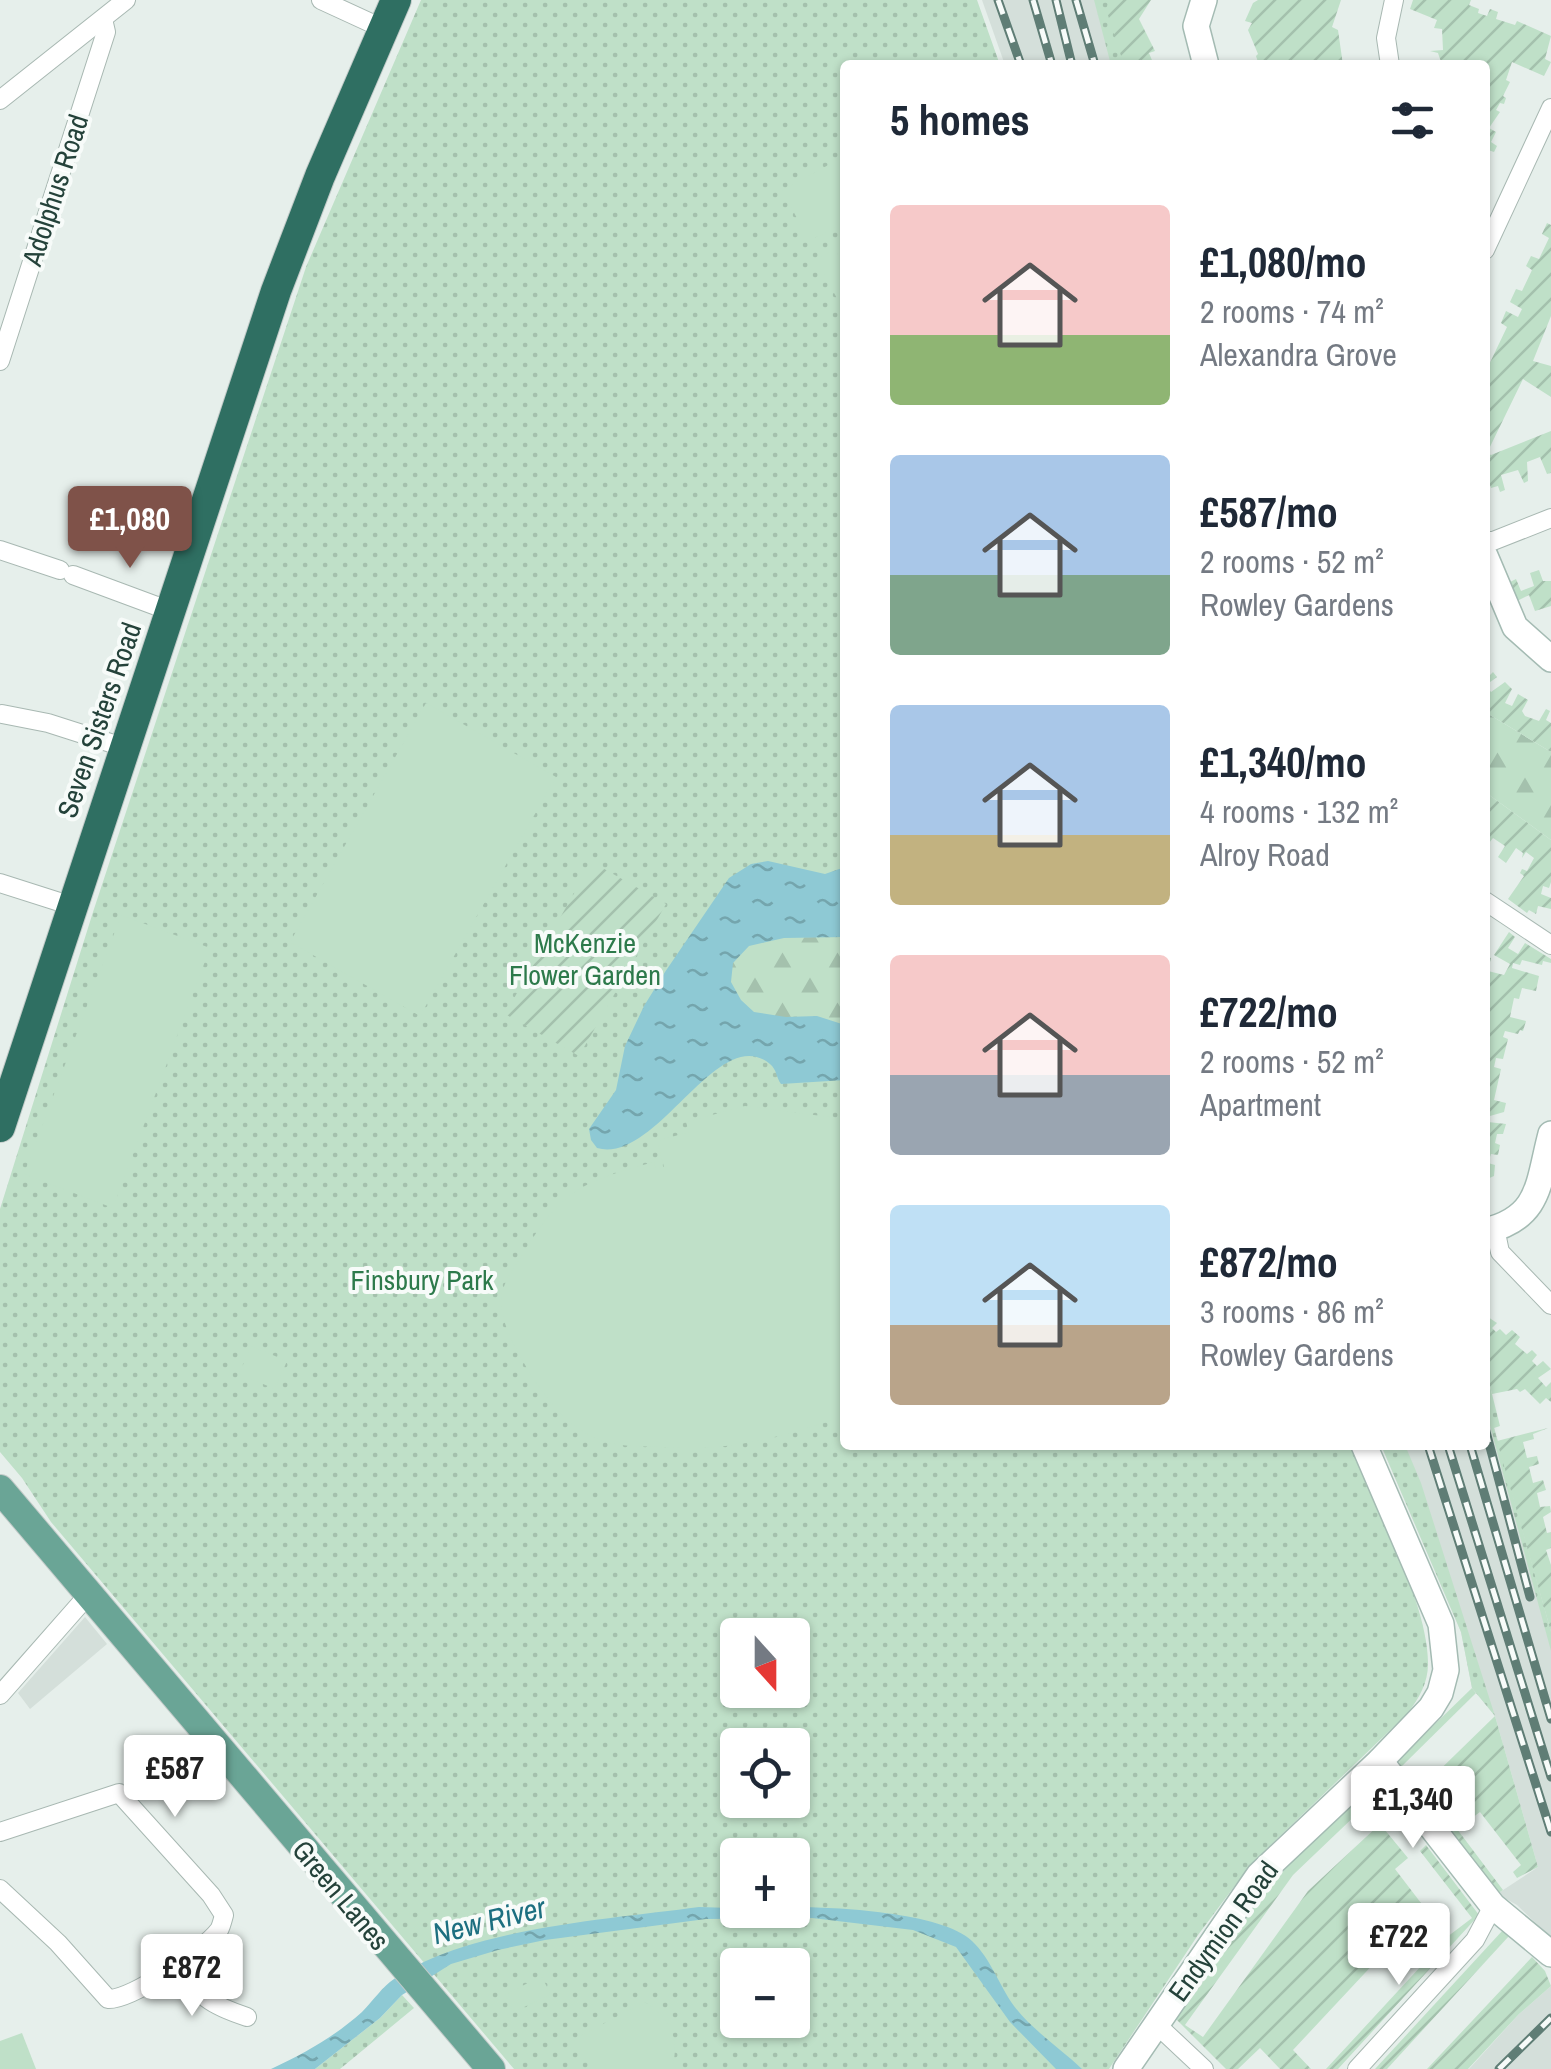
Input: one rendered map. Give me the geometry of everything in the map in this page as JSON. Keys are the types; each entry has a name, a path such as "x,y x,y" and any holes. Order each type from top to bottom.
{"highway":[{"name":"Seven Sisters Road","path":"0,1127 222,447 298,232 396,0"}],"main road":[{"path":"1204,0 1196,26 1205,60"},
{"path":"1490,568 1515,627 1551,659"},
{"path":"1490,1230 1514,1221 1528,1209 1551,1134"},
{"name":"Endymion Road","path":"1126,2069 1259,1875 1380,1761 1431,1708 1440,1693 1446,1670 1441,1624 1366,1450"},
{"name":"Green Lanes","path":"0,1489 491,2069"},
{"path":"1380,1761 1493,1906 1545,1949"}],"street":[{"path":"0,100 126,0"},
{"path":"321,0 384,28"},
{"path":"1389,60 1386,38 1394,0"},
{"name":"Adolphus Road","path":"0,360 106,32 102,19"},
{"path":"1490,239 1551,108"},
{"path":"1490,541 1551,518"},
{"path":"0,550 170,611"},
{"path":"2,714 48,723 124,747"},
{"path":"0,882 72,906"},
{"path":"1490,904 1551,945"},
{"path":"1490,1230 1500,1252 1551,1306"},
{"path":"0,1695 88,1595"},
{"path":"0,1832 119,1794 211,1895 224,1915 220,1929 177,1964 132,1994 108,1999 58,1943 0,1889"},
{"path":"1358,2069 1476,1940 1493,1906"},
{"path":"177,1964 214,2006 248,2017"},
{"path":"1156,2024 1204,2069"}],"shaded area":[{"path":"982,0 1110,0 1123,60 1003,60"},
{"path":"1490,1404 1551,1632 1551,1938 1517,1905 1497,1894 1538,1867 1495,1716 1472,1688 1461,1632 1383,1450 1490,1450"},
{"path":"85,1617 107,1644 30,1709 18,1693"},
{"path":"1551,1986 1551,2069 1469,2069 1519,2014"}],"green space":[{"name":"Finsbury Park","path":"421,0 977,0 998,60 840,60 840,1450 1352,1450 1410,1584 1426,1640 1426,1678 1408,1713 1251,1864 1198,1935 1109,2069 514,2069 51,1522 0,1452 0,1209 93,912 306,267"},
{"path":"1094,0 1110,0 1123,60 1110,60"},
{"path":"1110,0 1151,0 1139,19 1155,51 1149,53 1152,60 1122,60 1106,9"},
{"path":"1341,0 1332,27 1338,30 1342,60 1257,60 1248,30 1252,23 1245,21 1253,3"},
{"path":"1413,0 1471,0 1469,5 1479,9 1478,13 1487,16 1490,9 1498,12 1496,19 1515,25 1517,21 1551,36 1545,59 1551,62 1544,76 1512,62 1504,104 1500,103 1496,110 1500,112 1490,127 1490,60 1440,60 1438,53 1430,51 1443,50 1442,29 1434,28 1437,20 1410,9"},
{"path":"1490,129 1496,132 1491,142 1497,146 1494,152 1490,151"},
{"path":"840,159 840,225 809,241 782,190"},
{"path":"1547,223 1551,225 1551,316 1533,361 1551,366 1551,397 1523,379 1490,447 1490,363 1507,327 1501,323 1506,311 1518,317 1522,309 1510,302 1516,289 1522,291 1532,270 1526,266 1531,256 1539,259 1549,238 1542,234"},
{"path":"835,249 840,258 840,304 816,259"},
{"path":"1551,431 1551,473 1547,474 1540,457 1527,462 1528,481 1524,483 1518,470 1501,475 1505,490 1491,488 1490,454"},
{"path":"1539,570 1543,581 1551,581 1551,606 1535,611 1529,595 1517,601 1510,582 1516,579 1521,591 1534,586 1530,573"},
{"path":"1505,682 1512,689 1505,703 1512,706 1518,694 1528,700 1522,711 1525,716 1539,721 1546,709 1550,711 1546,720 1551,723 1551,752 1490,715 1490,691"},
{"path":"426,703 556,777 420,1016 290,942"},
{"path":"1490,715 1551,752 1551,840 1490,796"},
{"path":"1490,796 1551,840 1551,882 1549,888 1543,886 1541,894 1551,898 1551,909 1538,906 1536,914 1529,910 1527,913 1508,899 1524,876 1520,873 1522,869 1527,871 1534,858 1526,852 1522,858 1523,853 1516,848 1506,863 1498,857 1505,846 1493,838 1490,842"},
{"name":"McKenzie Flower Garden","path":"592,862 666,904 579,1056 505,1014"},
{"path":"121,915 210,948 113,1208 24,1174"},
{"path":"1509,932 1515,937 1508,948 1518,954 1525,943 1551,959 1551,963 1513,963 1512,968 1539,976 1536,991 1522,988 1519,999 1514,998 1510,1017 1526,1021 1518,1034 1505,1031 1503,1037 1508,1039 1503,1059 1496,1058 1494,1067 1501,1069 1494,1100 1506,1103 1504,1112 1490,1116 1490,972 1504,975 1510,964 1494,955"},
{"path":"840,937 840,1023 815,1016 761,1015 750,1010 734,990 731,967 737,956 759,943"},
{"path":"745,1106 840,1118 840,1418 732,1445 626,1446 595,1438 574,1425 540,1388 523,1361 508,1332 501,1302 512,1271 537,1232 563,1202 591,1183 654,1162 656,1169 664,1167 657,1141 689,1132 686,1122"},
{"path":"1490,1122 1506,1124 1503,1134 1497,1134 1498,1155 1490,1157"},
{"path":"1490,1318 1497,1323 1492,1328 1496,1332 1500,1329 1506,1335 1512,1330 1520,1337 1515,1344 1527,1354 1532,1350 1537,1355 1532,1361 1537,1366 1543,1361 1551,1369 1538,1378 1546,1387 1551,1382 1551,1402 1546,1398 1540,1404 1525,1389 1492,1394"},
{"path":"251,1346 287,1361 275,1389 239,1374"},
{"path":"1490,1386 1500,1426 1494,1428 1551,1632 1551,1651 1490,1425"},
{"path":"1548,1428 1523,1442 1527,1458 1537,1456 1539,1464 1529,1467 1533,1483 1543,1480 1546,1490 1537,1493 1540,1507 1550,1506 1551,1512 1543,1517 1547,1533 1551,1532 1551,1548 1546,1550 1551,1565 1551,1632 1497,1441"},
{"path":"1383,1450 1407,1450 1421,1483 1495,1716 1472,1688 1461,1632"},
{"path":"1472,1688 1476,1693 1400,1768 1399,1759"},
{"path":"1495,1716 1538,1867 1517,1878 1513,1872 1521,1865 1480,1812 1457,1829 1503,1890 1497,1894 1418,1791"},
{"path":"1377,1780 1383,1789 1293,1875 1185,2025 1203,2037 1308,1891 1380,1824 1408,1858 1395,1869 1447,1937 1472,1918 1420,1851 1426,1845 1479,1915 1338,2069 1326,2069 1434,1952 1407,1928 1293,2050 1311,2069 1280,2069 1260,2048 1238,2069 1226,2069 1176,2019 1261,1896"},
{"path":"1503,1930 1509,1936 1387,2069 1375,2069"},
{"path":"1532,1957 1545,1971 1551,1986 1468,2069 1427,2069"},
{"path":"541,1976 551,1994 514,2012 505,1995"},
{"path":"402,1995 414,2008 340,2069 315,2069 380,2018"},
{"path":"645,2002 671,2030 675,2048 672,2069 591,2069 574,2039"},
{"path":"22,2033 36,2069 0,2069 0,2041"}],"water":[{"path":"768,861 825,874 840,869 840,937 784,938 749,946 733,963 731,982 741,1000 754,1012 817,1016 840,1023 840,1080 781,1084 770,1064 750,1056 729,1061 642,1136 620,1148 597,1148 589,1129 616,1090 625,1046 644,1006 729,878 751,864"},
{"path":"810,1907 860,1910 913,1917 957,1931 979,1948 1021,2015 1082,2069 1056,2069 1010,2022 956,1947 913,1930 812,1918"},
{"path":"720,1908 720,1919 545,1940 451,1964 402,1995 380,2018 315,2069 271,2069 341,2029 394,1979 424,1962 499,1937 583,1922"}],"railway":[{"path":"998,0 1019,60"},
{"path":"1033,0 1051,60"},
{"path":"1056,0 1071,60"},
{"path":"1076,0 1094,60"},
{"path":"1490,1447 1530,1597"},
{"path":"1430,1450 1551,1832"},
{"path":"1450,1450 1551,1777"},
{"path":"1471,1450 1551,1719"},
{"path":"1499,2069 1551,2018"}],"water label":[{"name":"New River","path":"489,1921"}]}
